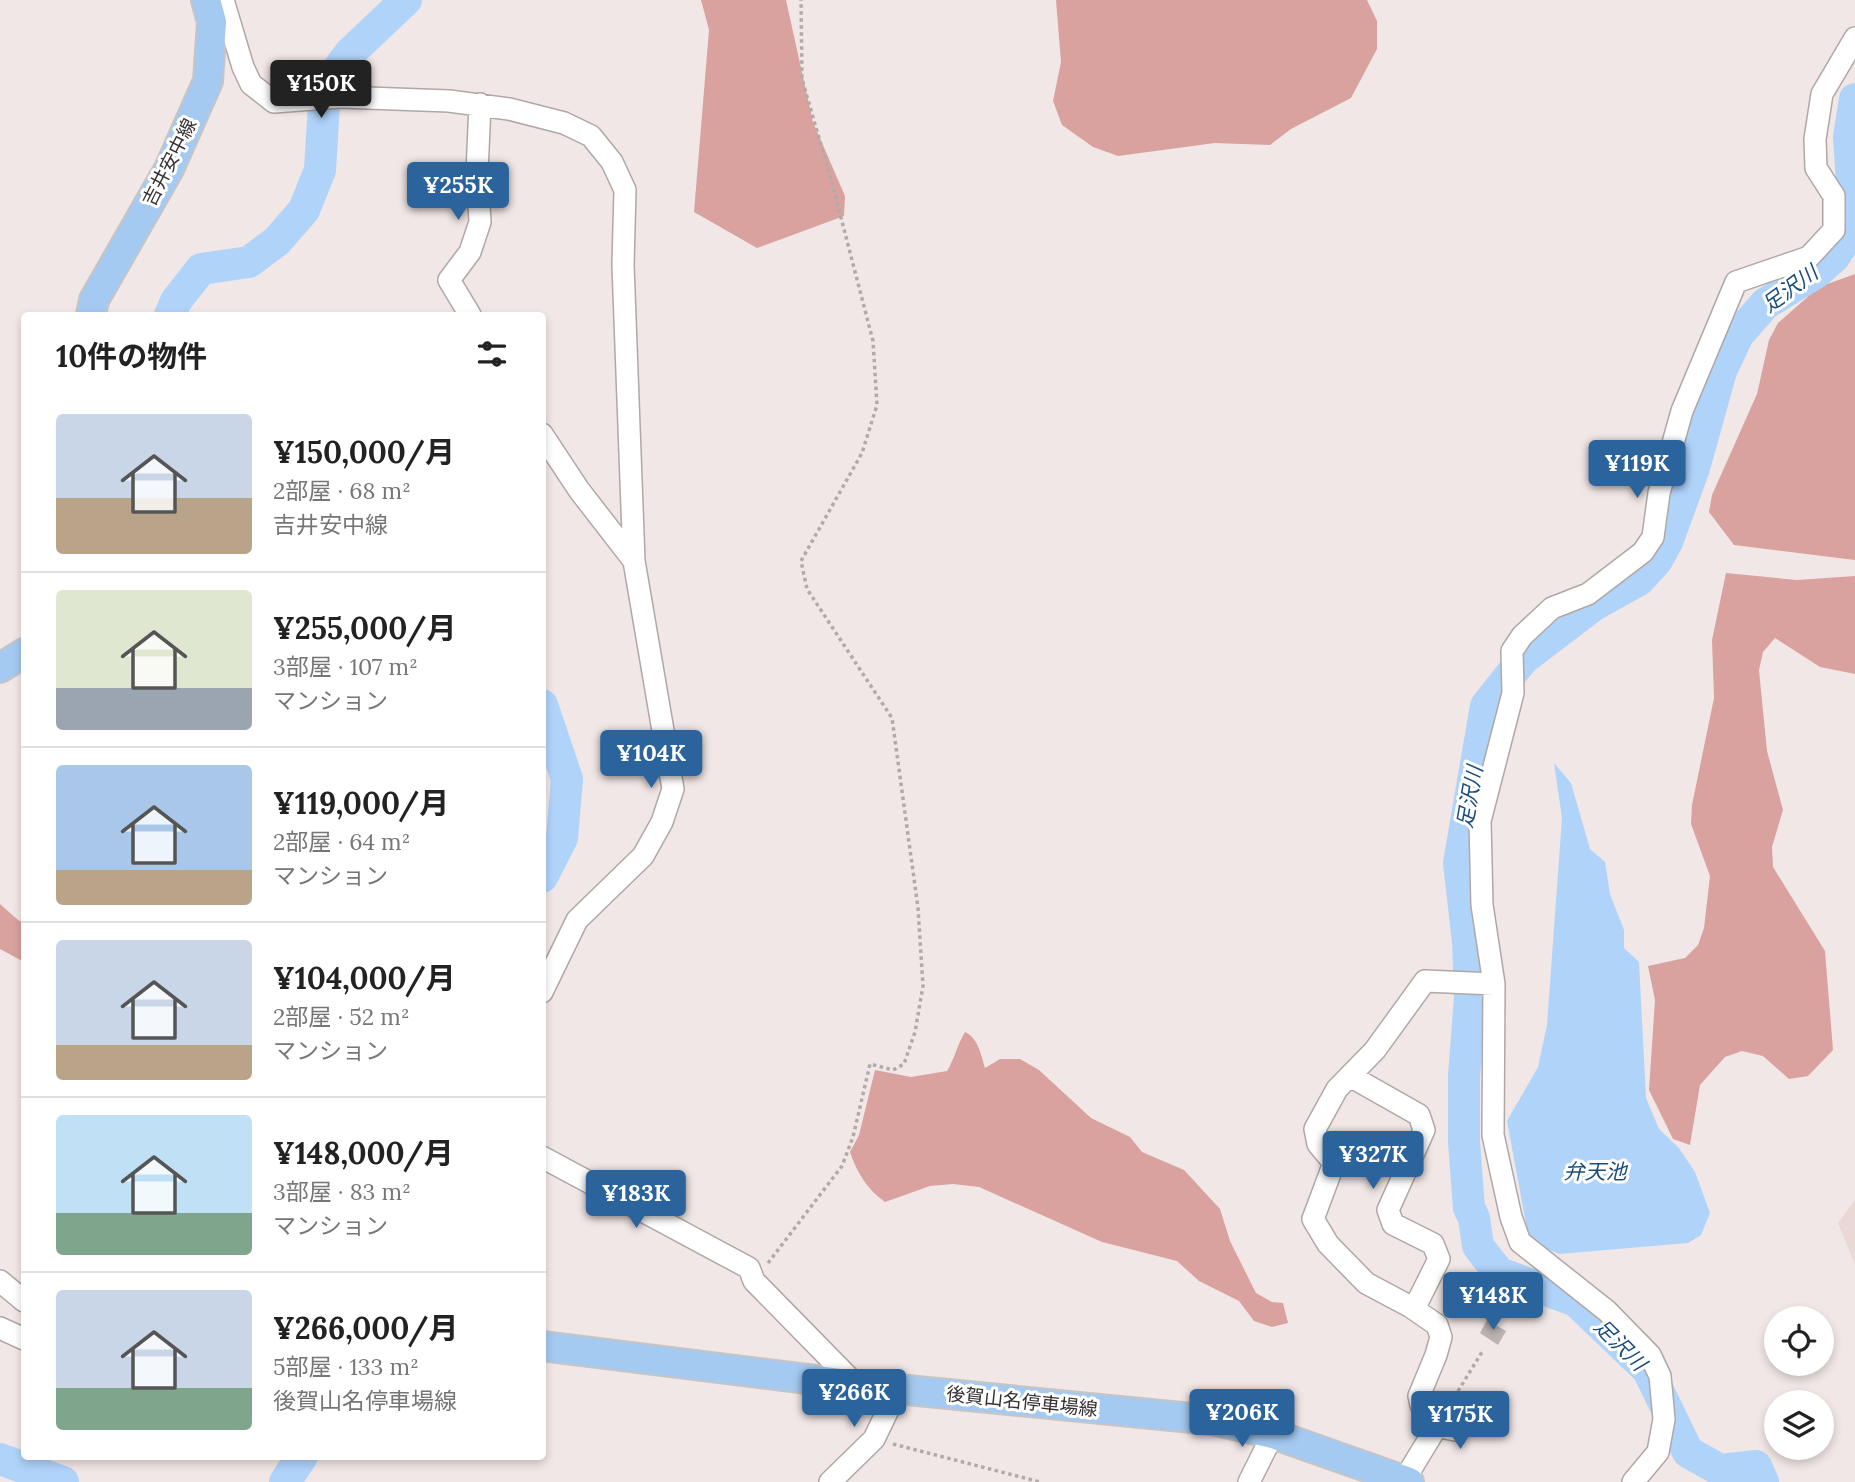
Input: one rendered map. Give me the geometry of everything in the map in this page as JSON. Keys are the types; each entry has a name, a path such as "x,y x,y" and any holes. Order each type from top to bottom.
{"main road":[{"name":"吉井安中線","path":"92,312 94,300 169,169 208,81 212,22 206,0"},
{"path":"0,668 21,655"},
{"name":"後賀山名停車場線","path":"546,1346 856,1385 1212,1420 1273,1434 1406,1481"}],"street":[{"path":"223,0 243,67 251,84 274,102 340,97 480,104 564,123 591,136 612,162 625,190 623,265 634,561 673,789 662,822 643,856 577,920 546,984"},
{"path":"1633,1482 1658,1452 1664,1419 1660,1376 1650,1355 1607,1311 1520,1242 1511,1217 1493,1135 1493,984 1482,905 1480,821 1513,693 1512,651 1522,636 1552,608 1588,594 1643,552 1653,537 1659,493 1682,411 1736,282 1810,257 1834,230 1834,196 1816,168 1816,129 1822,94 1855,38"},
{"path":"468,312 449,280 470,251 480,222 477,173 480,104"},
{"path":"546,440 579,490 634,561"},
{"path":"1471,1418 1455,1430 1422,1405 1419,1396 1441,1337 1437,1325 1366,1283 1328,1244 1313,1219 1334,1163 1318,1144 1315,1129 1337,1089 1375,1050 1425,981 1493,984"},
{"path":"1350,1076 1419,1115 1424,1130 1388,1210 1393,1224 1433,1244 1439,1259 1414,1309"},
{"path":"546,1159 748,1268 754,1281 856,1385"},
{"path":"0,1281 21,1298"},
{"path":"0,1328 21,1338"},
{"path":"830,1482 874,1439 898,1389"},
{"path":"1406,1481 1440,1420"},
{"path":"1249,1482 1273,1434"}],"path":[{"path":"754,1281 842,1166 853,1137 870,1064 893,1070 904,1064 915,1032 923,986 918,908 892,718 807,589 801,561 862,453 877,405 873,341 802,79 801,0"},
{"path":"1440,1420 1482,1352"},
{"path":"874,1439 1040,1482"}],"shaded area":[{"path":"701,0 786,0 813,122 845,196 844,216 757,248 694,212 709,30"},
{"path":"1056,0 1367,0 1377,21 1377,49 1351,98 1291,129 1270,145 1215,143 1118,156 1093,147 1062,125 1053,101 1061,62"},
{"path":"1855,274 1855,560 1734,545 1709,512 1712,495 1757,394 1769,340 1778,323 1819,287"},
{"path":"1726,573 1797,580 1855,576 1855,674 1820,667 1775,638 1763,652 1759,670 1767,751 1783,810 1772,847 1773,867 1825,951 1833,1050 1808,1076 1789,1079 1763,1056 1742,1051 1725,1057 1700,1085 1690,1145 1673,1139 1649,1090 1655,1000 1648,966 1685,958 1698,945 1704,928 1710,876 1691,824 1692,805 1714,698 1712,640"},
{"path":"0,904 21,922 21,960 0,949"},
{"path":"965,1032 976,1042 985,1068 1000,1059 1020,1059 1039,1070 1091,1118 1130,1137 1142,1152 1184,1170 1220,1209 1230,1241 1256,1293 1272,1302 1283,1303 1288,1323 1272,1327 1254,1321 1239,1301 1199,1281 1177,1261 1102,1242 979,1187 953,1184 930,1186 885,1202 873,1192 863,1180 850,1152 859,1135 875,1070 911,1077 947,1071"},
{"path":"1855,1200 1855,1265 1838,1223"}],"water":[{"name":"弁天池","path":"1554,763 1571,783 1590,849 1605,862 1610,894 1624,930 1624,948 1639,962 1646,1098 1659,1129 1679,1148 1695,1172 1710,1213 1701,1235 1688,1243 1559,1254 1545,1248 1528,1234 1507,1121 1538,1067 1547,1025 1562,818"}],"building":[{"path":"1487,1320 1506,1331 1498,1345 1480,1333"}],"waterway":[{"path":"171,312 176,301 201,269 249,262 277,241 304,210 320,170 325,87 350,53 406,0"},
{"name":"足沢川","path":"1763,1482 1756,1466 1720,1470 1688,1452 1648,1370 1576,1301 1499,1273 1478,1246 1474,1218 1469,1208 1464,1142 1464,1076 1470,997 1468,942 1459,863 1486,706 1523,659 1594,605 1639,580 1657,560 1667,542 1694,468 1721,371 1738,335 1765,304 1817,272 1834,257 1849,235 1853,198 1849,137 1855,99"},
{"path":"546,717 567,779 562,838 546,869"},
{"path":"0,1459 63,1482"},
{"path":"285,1482 299,1460"}]}
